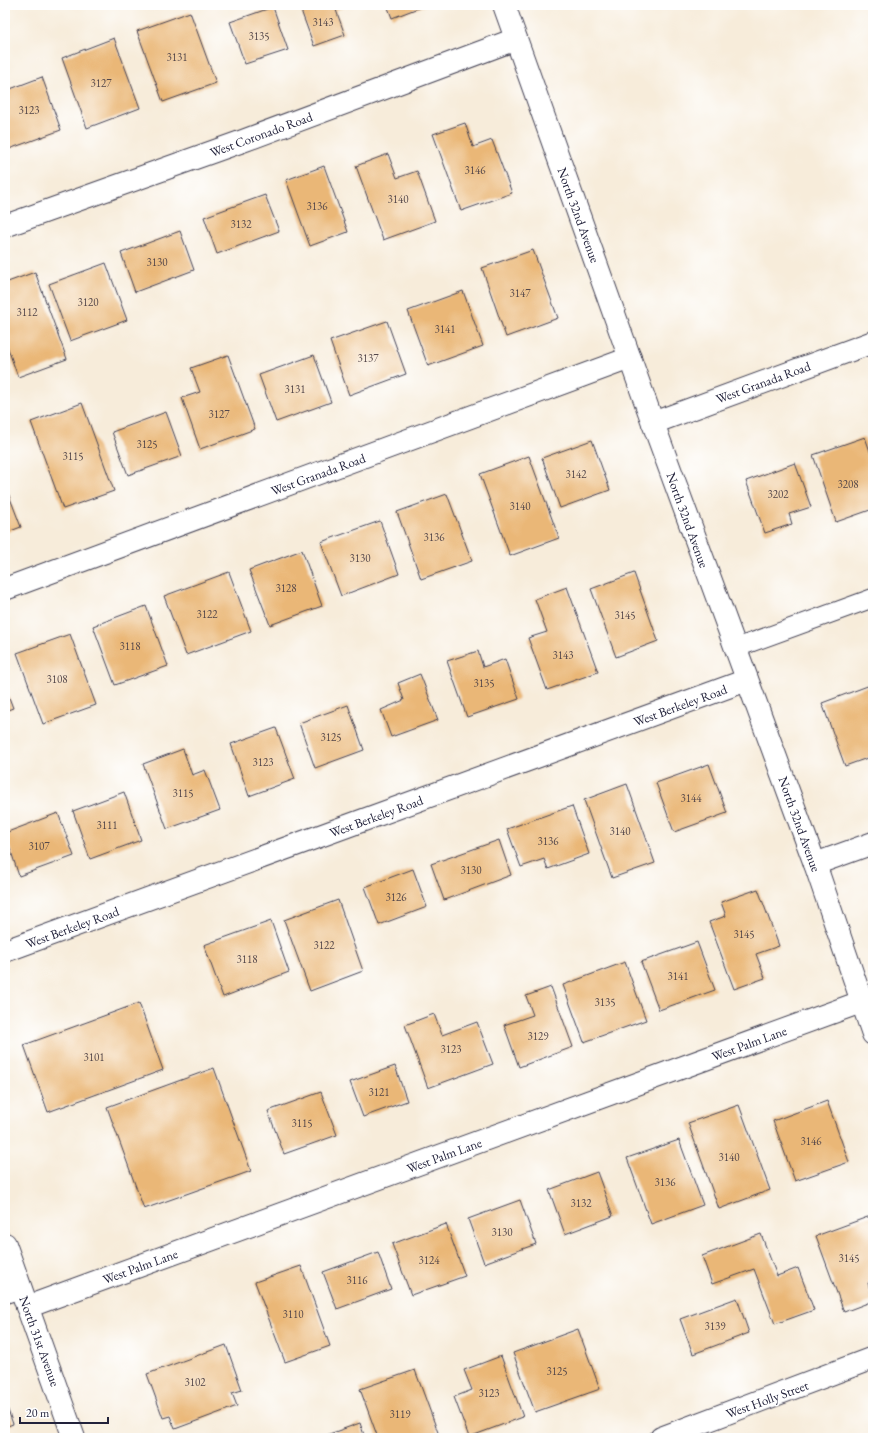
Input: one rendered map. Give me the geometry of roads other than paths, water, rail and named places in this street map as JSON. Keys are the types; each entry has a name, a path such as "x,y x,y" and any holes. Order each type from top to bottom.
{"street":[{"name":"North 32nd Avenue","path":"504,5 653,423 814,864 873,1034"},
{"name":"West Coronado Road","path":"5,226 232,145 516,39"},
{"name":"West Granada Road","path":"653,423 873,342"},
{"name":"West Granada Road","path":"5,589 630,358"},
{"name":"West Berkeley Road","path":"5,951 747,680"},
{"path":"814,864 873,843"},
{"name":"West Palm Lane","path":"27,1307 861,1002"},
{"name":"North 31st Avenue","path":"5,1244 13,1289 27,1307 74,1438"},
{"name":"West Holly Street","path":"661,1438 873,1358"}],"lane":[{"path":"736,648 873,598"}]}
